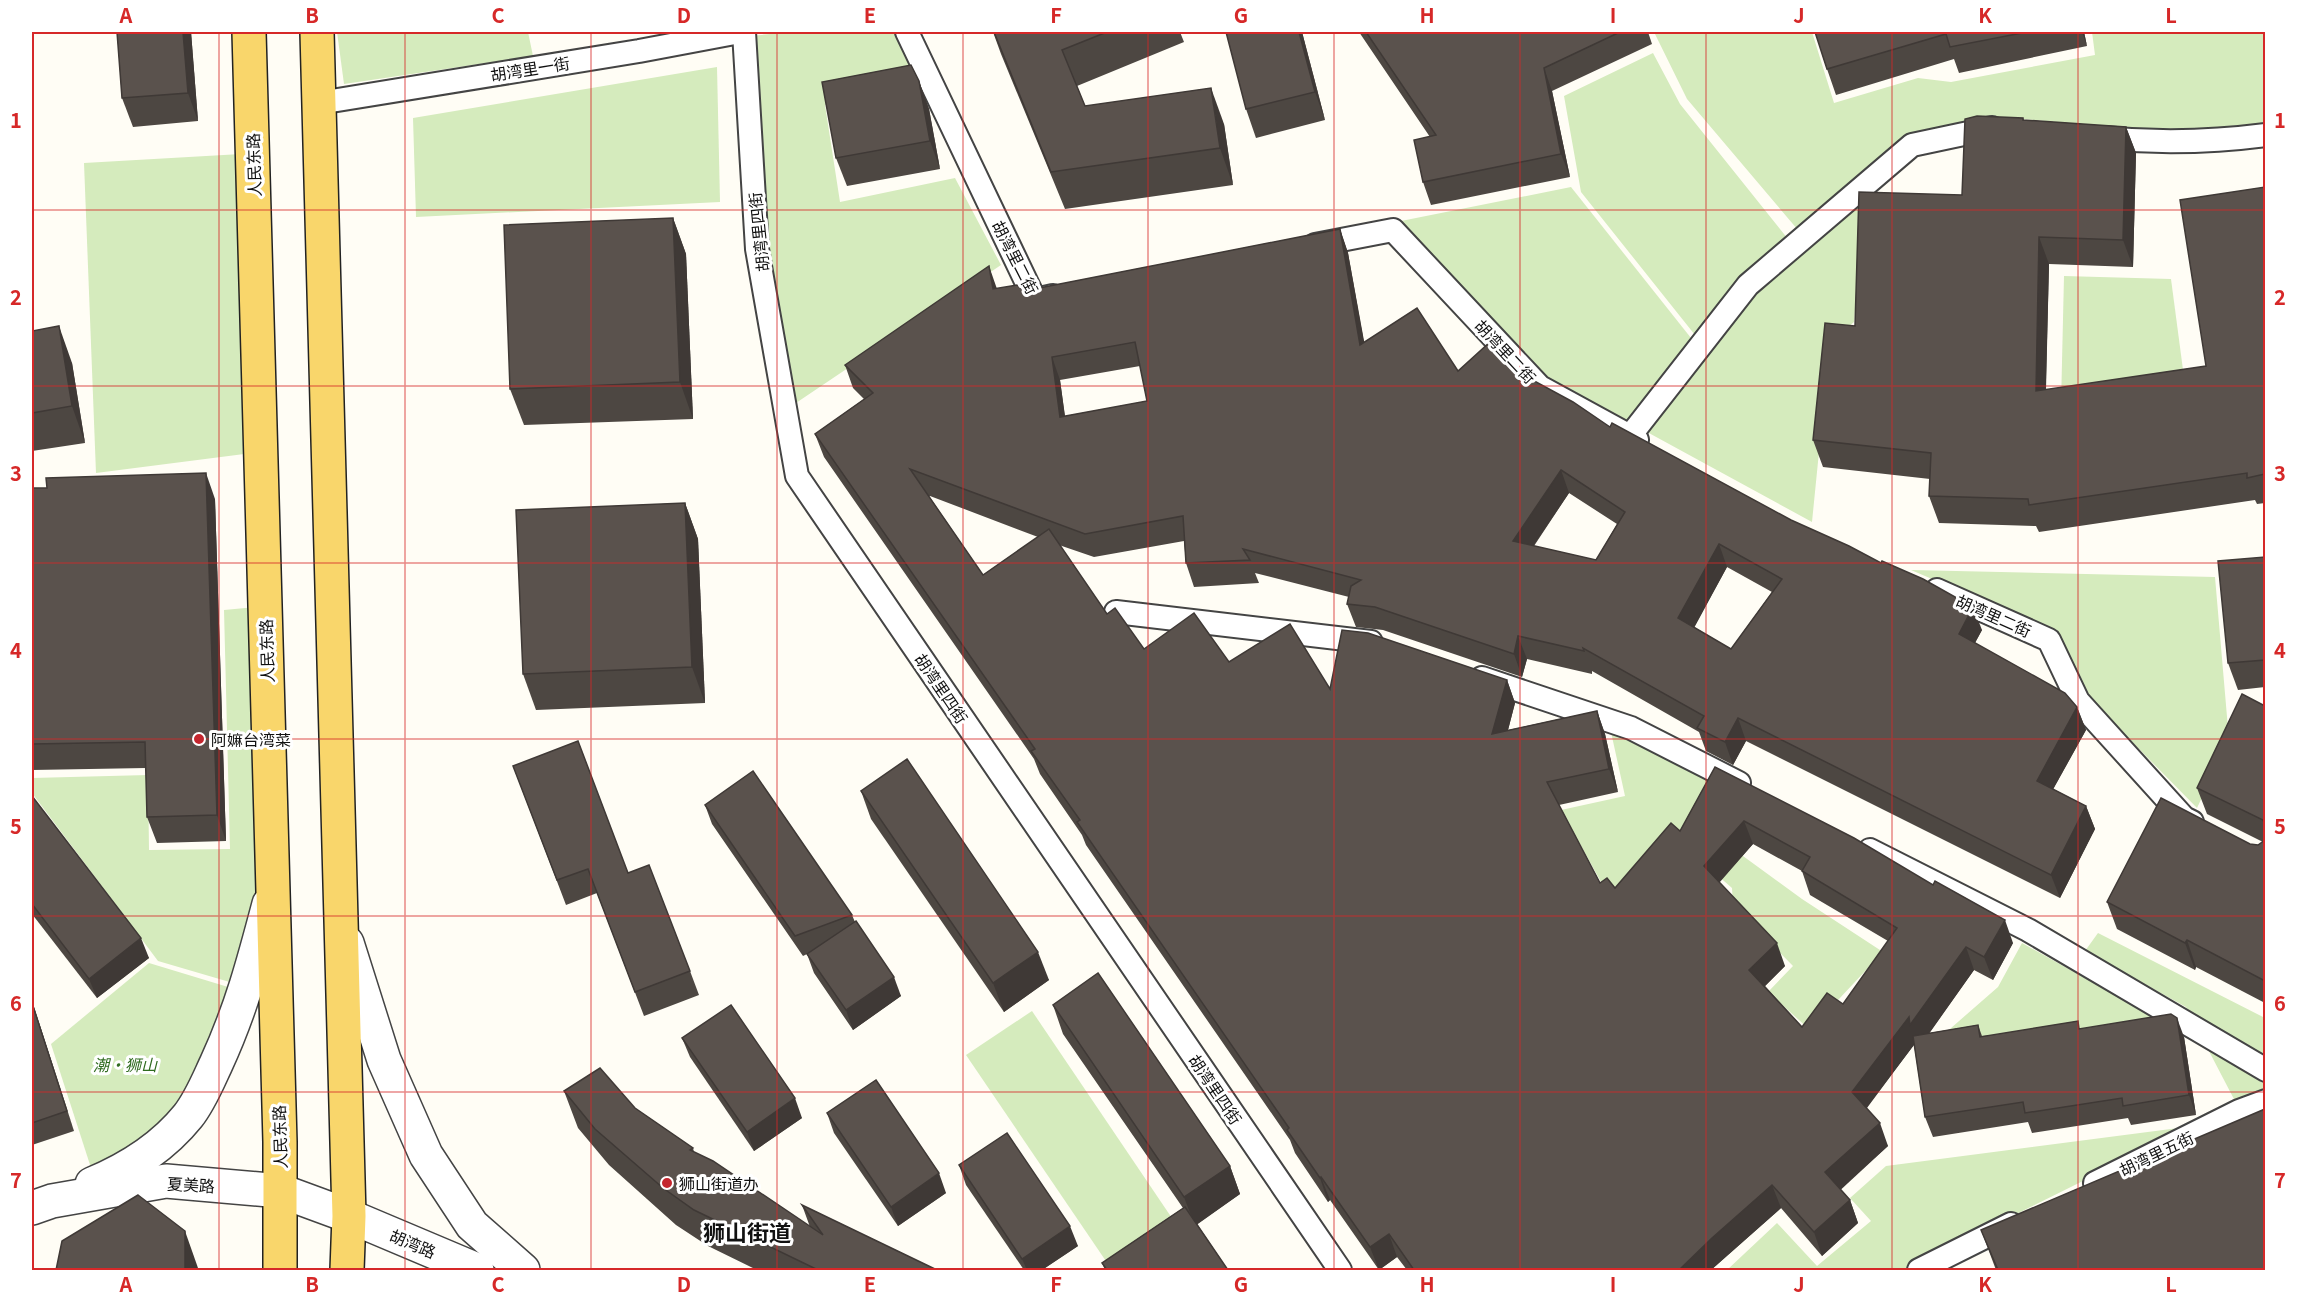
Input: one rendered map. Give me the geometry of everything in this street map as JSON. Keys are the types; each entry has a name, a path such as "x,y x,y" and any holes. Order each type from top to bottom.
{"main road":[{"name":"人民东路","path":"249,32 281,1191 280,1270"},
{"path":"317,32 349,1216 347,1270"}],"street":[{"path":"42,1204 105,1179 144,1156 166,1140 188,1115 209,1078 245,994 273,890"},
{"path":"341,922 362,996 384,1060 426,1155 471,1225 523,1270"},
{"name":"夏美路","path":"42,1204 166,1181 281,1191 349,1216"},
{"name":"胡湾路","path":"349,1216 477,1270"}],"lane":[{"name":"胡湾里一街","path":"319,103 742,32"},
{"name":"胡湾里四街","path":"742,32 757,249 797,476 1340,1270"},
{"name":"胡湾里二街","path":"907,32 1035,300 1070,293"},
{"path":"1630,436 1748,285 1912,145 1999,127 2011,128"},
{"path":"2079,135 2135,140 2234,139 2265,135"},
{"name":"胡湾里二街","path":"1289,250 1393,230 1540,387 1661,453"},
{"name":"胡湾里二街","path":"1921,582 2049,640 2078,701 2184,818 2214,834"},
{"path":"1116,612 1390,646"},
{"path":"1467,672 1630,728 1756,792"},
{"path":"1850,840 2028,930 2265,1070"},
{"name":"胡湾里五街","path":"2080,1190 2240,1111 2265,1101"},
{"path":"1919,1270 2030,1215"}],"green space":[{"path":"337,32 528,32 533,56 344,84"},
{"path":"790,32 897,32 923,87 825,105 840,202 955,178 1001,265 793,405 768,250 751,36"},
{"path":"1654,32 1812,32 1834,103 1918,78 1951,82 2095,55 2092,32 2265,32 2265,123 2166,132 2001,117 1913,135 1798,230 1687,99"},
{"path":"1653,53 1680,104 1788,239 1739,278 1695,335 1581,192 1564,96"},
{"path":"717,67 720,202 416,217 413,118"},
{"path":"241,154 252,453 96,473 84,163"},
{"path":"1571,187 1691,338 1627,424 1545,380 1396,222"},
{"path":"1864,201 1854,322 1830,342 1812,522 1647,432 1756,288"},
{"path":"2064,276 2171,279 2185,385 2061,405"},
{"path":"1911,570 2215,577 2229,740 2197,808 2089,698 2049,629"},
{"path":"257,607 263,882 233,983 158,961 32,793 32,778 148,775 149,850 230,849 224,610"},
{"path":"1611,732 1718,784 1695,821 1802,899 1883,952 1810,1030 1768,992 1793,966 1733,905 1732,888 1676,839 1610,898 1561,810 1625,796"},
{"path":"2098,933 2265,1018 2265,1117 2248,1126 2186,1007 2085,951"},
{"path":"2022,943 2178,1030 1935,1042 1998,987"},
{"name":"潮·狮山","path":"149,963 238,990 182,1097 138,1148 92,1171 51,1044"},
{"path":"1032,1011 1180,1230 1112,1270 966,1055"},
{"path":"2194,1126 1903,1270 1727,1270 1777,1223 1817,1266 1871,1221 1850,1198 1886,1166"}],"building":[{"path":"117,32 183,32 188,93 122,98"},
{"path":"994,32 1107,32 1062,50 1085,106 1211,88 1220,148 1051,172"},
{"path":"1226,32 1299,32 1315,92 1246,109"},
{"path":"1366,32 1620,32 1544,68 1561,154 1423,182 1414,140 1436,135"},
{"path":"1815,32 2027,32 1950,47 1946,34 1827,69"},
{"path":"911,65 919,81 930,141 836,158 822,82"},
{"path":"1977,116 2126,127 2123,240 2039,237 2036,391 2206,366 2180,200 2265,187 2265,474 2247,478 2247,473 2029,505 2028,499 1929,496 1931,453 1813,440 1825,323 1855,326 1859,192 1962,195 1965,119"},
{"path":"673,218 680,382 510,389 504,225"},
{"path":"1340,229 1360,345 1417,308 1458,371 1491,341 1525,376 1573,402 1610,427 1612,423 1791,520 1881,563 1882,561 1923,579 1973,607 1959,634 2065,693 2077,707 2037,781 2086,806 2051,875 1738,718 1725,742 1697,728 1704,716 1583,648 1584,651 1518,636 1514,654 1375,607 1347,604 1351,586 1361,580 1243,549 1250,560 1186,563 1183,516 1085,534 910,469 983,575 1049,529 1107,614 1115,608 1144,649 1194,613 1229,662 1290,624 1330,689 1342,630 1368,633 1507,680 1492,734 1597,711 1609,769 1547,782 1600,883 1607,878 1615,888 1671,823 1680,831 1715,767 1854,838 1933,885 1935,881 2005,920 1984,957 1966,947 1910,1025 1909,1017 1852,1092 1880,1123 1825,1172 1850,1200 1814,1232 1772,1185 1679,1270 1414,1270 1389,1234 1370,1247 1320,1178 1287,1130 1289,1128 1077,822 1080,820 1031,751 1035,749 815,434 873,393 845,365 989,266 993,289 1017,285 1023,290","holes":["1135,342 1147,401 1060,417 1052,357","1561,470 1625,512 1596,560 1513,541","1719,544 1782,579 1731,649 1678,618","1744,821 1810,857 1802,871 1897,928 1843,1004 1827,993 1802,1027 1749,970 1777,943 1704,866"]},
{"path":"59,326 72,406 32,413 32,331"},
{"path":"206,473 217,815 147,817 145,742 32,744 32,488 47,488 46,478"},
{"path":"685,503 692,667 523,674 516,510"},
{"path":"2265,557 2265,660 2228,663 2218,561"},
{"path":"2242,694 2265,706 2265,825 2263,820 2197,788"},
{"path":"578,741 628,873 649,865 690,971 635,992 588,869 557,880 513,766"},
{"path":"907,759 1038,952 993,983 861,791"},
{"path":"753,771 852,915 795,936 705,805"},
{"path":"32,796 141,938 89,979 32,904"},
{"path":"2161,798 2250,844 2258,845 2265,840 2265,981 2107,902"},
{"path":"856,921 894,977 846,1010 807,954"},
{"path":"1098,973 1230,1166 1184,1197 1053,1005"},
{"path":"32,1003 67,1111 32,1123"},
{"path":"731,1005 795,1098 747,1132 682,1038"},
{"path":"2171,1014 2177,1018 2189,1095 2123,1106 2122,1098 2025,1113 2023,1102 1925,1117 1913,1036 1978,1025 1980,1037 2078,1021 2079,1029"},
{"path":"600,1068 635,1108 693,1148 690,1150 713,1161 823,1235 802,1205 937,1270 818,1270 694,1210 663,1188 595,1129 564,1091"},
{"path":"876,1080 939,1173 891,1207 827,1113"},
{"path":"2265,1109 2265,1270 1998,1270 1981,1230"},
{"path":"1007,1133 1070,1226 1022,1259 959,1165"},
{"path":"138,1195 185,1231 185,1270 56,1270 62,1241"},
{"path":"1185,1207 1228,1270 1107,1270 1102,1263"}],"place":[{"name":"阿嫲台湾菜","path":"199,739"},
{"name":"狮山街道办","path":"667,1183"}],"district":[{"name":"狮山街道","path":"747,1231"}]}
